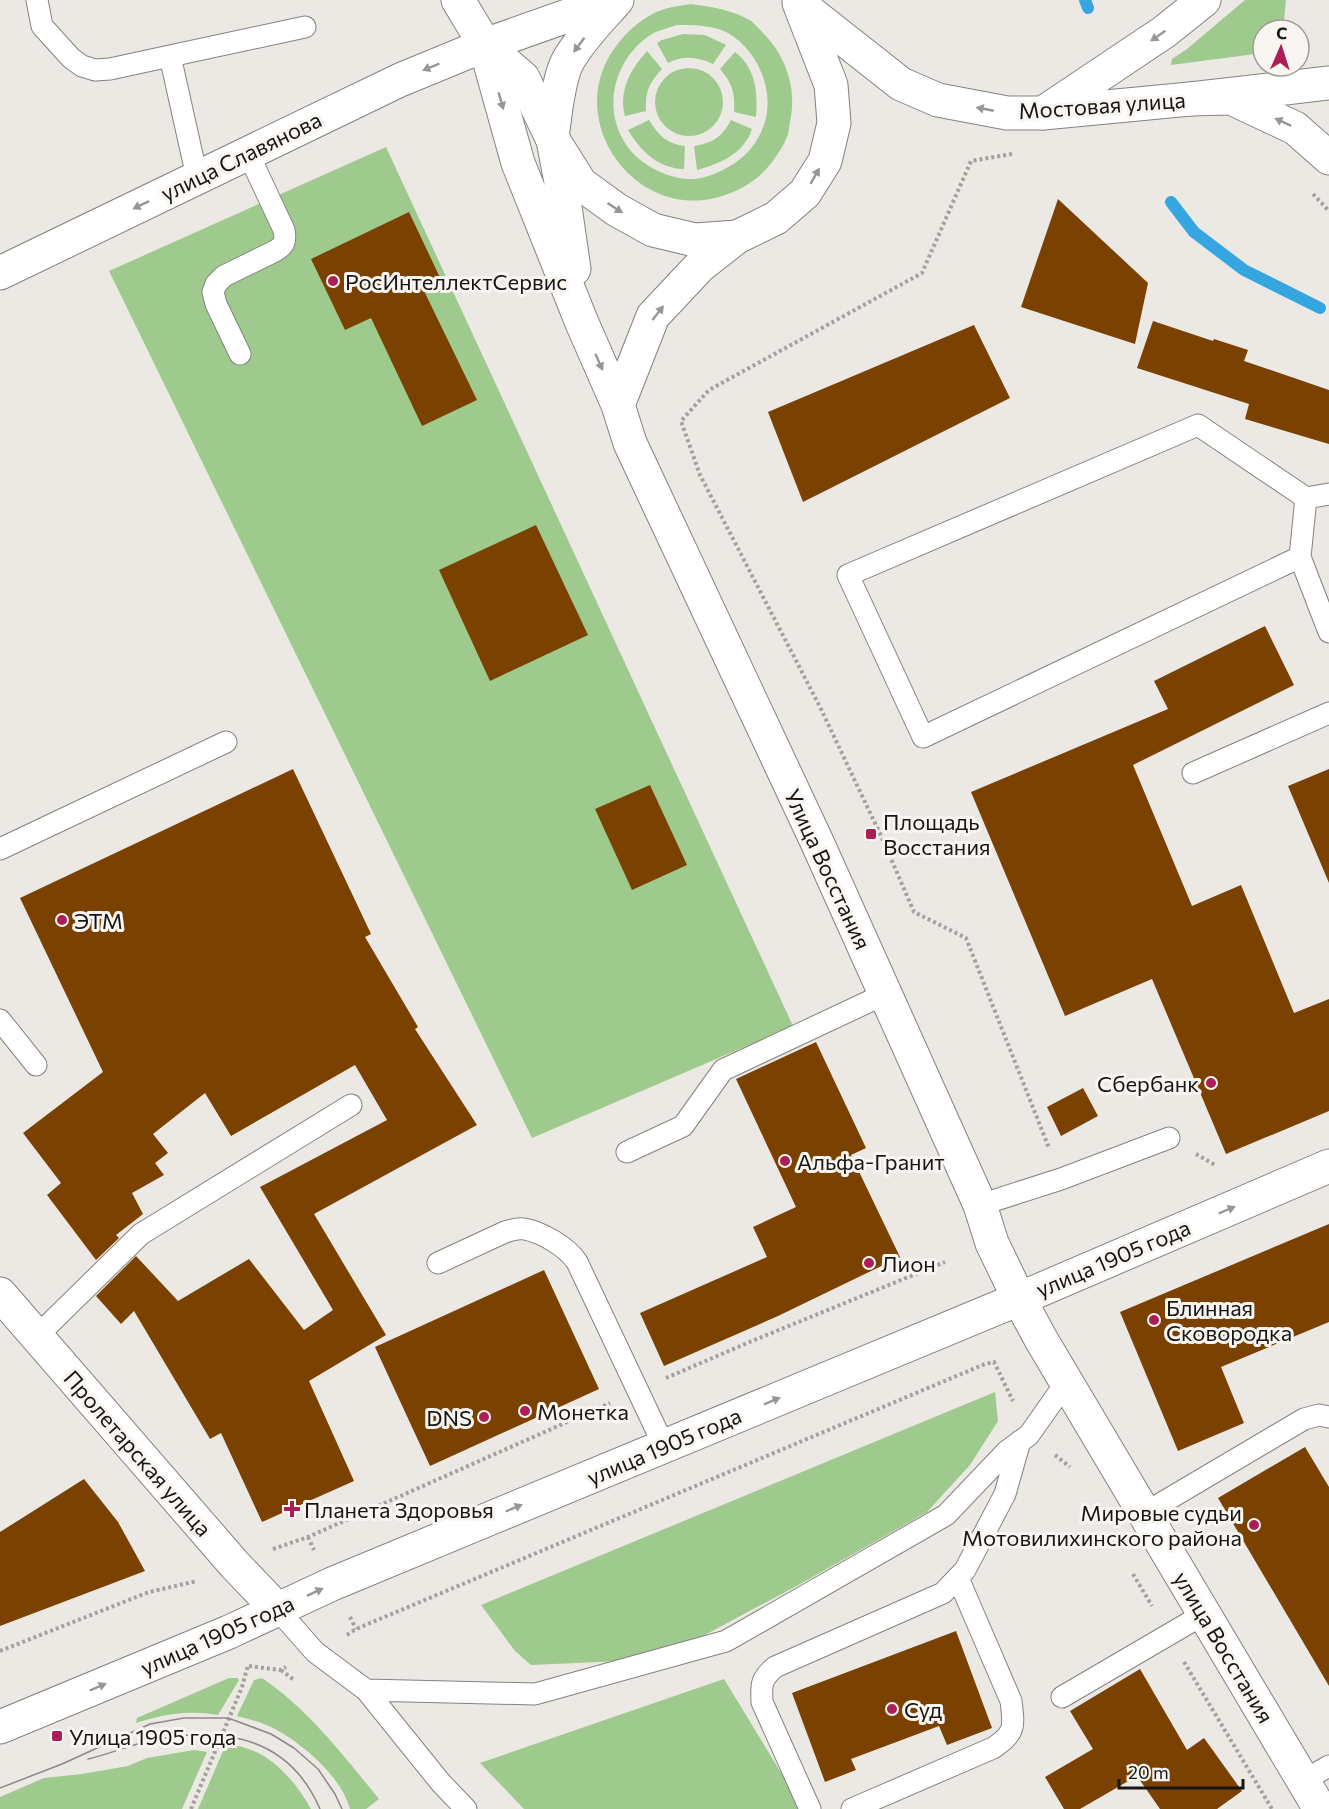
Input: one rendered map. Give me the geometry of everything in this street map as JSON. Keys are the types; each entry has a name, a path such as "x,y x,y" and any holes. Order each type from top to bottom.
{"main road":[{"path":"458,0 485,45 518,162 582,323 618,405"},
{"path":"485,45 612,0"},
{"path":"582,323 563,192 552,138 559,90 567,61 617,0"},
{"path":"1043,113 1164,32 1204,0"},
{"path":"618,405 653,316 700,266 737,237 776,218 805,194 825,161 834,123 831,85 796,2"},
{"name":"Мостовая улица","path":"796,2 901,84 938,99 1007,113 1043,113 1190,99 1329,82"},
{"path":"485,45 523,78 552,138 581,184 617,210 653,230 695,240 737,237"},
{"name":"улица Славянова","path":"0,273 400,80 485,45"},
{"path":"1190,99 1231,98 1295,128 1329,158"},
{"name":"Улица Восстания","path":"618,405 630,443 812,832 980,1205 992,1243 1018,1299"},
{"name":"улица 1905 года","path":"0,1727 218,1636 332,1584 1018,1299 1329,1166"},
{"name":"Пролетарская улица","path":"0,1294 235,1565 278,1610"},
{"name":"улица Восстания","path":"1018,1299 1204,1614 1320,1792"}],"lane":[{"path":"37,0 42,26 71,58 82,66 95,70 110,69 305,27"},
{"path":"170,56 197,177"},
{"path":"240,354 216,304 213,292 216,284 224,276 283,246 286,240 284,230 248,153"},
{"path":"1300,557 923,737 848,575 1198,425 1306,498 1329,494"},
{"path":"1306,498 1300,557 1329,632"},
{"path":"1193,773 1329,713"},
{"path":"0,849 226,742"},
{"path":"627,1152 683,1126 723,1070 885,994"},
{"path":"0,1020 36,1065"},
{"path":"37,1336 141,1234 351,1106"},
{"path":"980,1205 1061,1179 1169,1138"},
{"path":"438,1263 514,1229 525,1229 536,1233 571,1252 664,1446"},
{"path":"366,1690 535,1694 726,1641 946,1515 1007,1452 1024,1438 1067,1381"},
{"path":"1145,1513 1304,1419 1318,1415 1329,1417"},
{"path":"810,1809 762,1702 761,1687 765,1676 775,1667 943,1593 965,1570 1005,1494 1024,1438"},
{"path":"852,1809 993,1748 1008,1738 1013,1721 1011,1701 958,1578"},
{"path":"278,1610 315,1652 366,1690 441,1783 466,1809"},
{"path":"1062,1697 1204,1614"}],"path":[{"path":"1023,153 971,161 922,273 710,390 681,421 700,476 820,707 914,912 966,938 1061,1179"},
{"path":"1313,194 1329,210"},
{"path":"343,1637 356,1629 985,1364 994,1362 1024,1438 1078,1473"},
{"path":"263,1553 308,1537 314,1551"},
{"path":"1131,1570 1272,1809"},
{"path":"0,1650 149,1593 200,1581"},
{"path":"350,1617 356,1629"},
{"path":"191,1809 242,1687 248,1666"}],"green space":[{"path":"1245,0 1286,0 1284,18 1251,18 1251,55 1171,65 1172,59"},
{"path":"690,4 721,9 744,17 753,23 779,53 788,75 792,98 788,135 767,168 756,179 736,191 695,201 664,195 637,181 616,159 602,132 597,101 603,71 620,41 653,14 666,8","holes":["677,25 714,28 737,39 754,58 767,93 766,118 761,133 752,147 735,163 716,173 694,179 666,174 640,160 627,146 619,132 613,101 616,85 628,56 652,34"]},
{"path":"683,34 705,35 726,45 713,64 691,58 668,63 657,43"},
{"path":"647,51 662,69 649,88 646,111 625,116 623,97 627,80"},
{"path":"735,52 742,58 754,82 757,99 756,117 734,112 732,89 720,69"},
{"path":"689,68 702,71 713,78 720,89 723,102 720,115 713,126 702,133 689,136 676,133 665,126 658,115 655,102 658,89 665,78 676,71"},
{"path":"649,120 664,138 685,146 684,169 658,162 633,138 628,130"},
{"path":"731,120 752,129 748,138 730,157 697,170 694,146 716,138"},
{"path":"386,147 793,1026 532,1138 109,271"},
{"path":"995,1392 998,1421 970,1465 927,1512 703,1636 622,1661 531,1665 515,1651 481,1605"},
{"path":"229,1678 239,1680 218,1715 176,1714 136,1723 137,1718"},
{"path":"262,1678 310,1719 379,1799 366,1809 350,1809 329,1773 296,1742 260,1722 237,1716 254,1680"},
{"path":"724,1679 803,1809 524,1809 480,1763"},
{"path":"227,1742 254,1751 271,1761 294,1784 311,1809 198,1809"},
{"path":"194,1750 207,1752 182,1809 0,1809 0,1797 44,1778 128,1766 147,1758"}],"building":[{"path":"1058,199 1148,283 1135,344 1021,307"},
{"path":"409,212 443,284 425,293 477,400 422,426 371,318 345,330 311,259"},
{"path":"1153,321 1248,350 1244,361 1329,390 1329,444 1245,419 1249,404 1137,368"},
{"path":"974,325 1010,398 803,502 768,412"},
{"path":"536,525 588,635 490,681 439,570"},
{"path":"1265,626 1294,685 1133,765 1192,906 1241,885 1294,1013 1329,999 1329,1111 1226,1154 1152,979 1065,1016 971,792 1168,709 1154,681"},
{"path":"293,769 371,934 365,937 418,1027 415,1029 477,1125 314,1214 386,1335 309,1381 354,1481 262,1522 221,1433 210,1439 134,1311 121,1324 96,1296 136,1256 178,1301 249,1259 304,1330 333,1310 260,1187 387,1120 355,1065 231,1136 205,1093 153,1134 168,1153 155,1163 164,1175 132,1193 143,1214 116,1235 119,1238 96,1260 47,1195 61,1183 23,1133 103,1072 20,898"},
{"path":"1329,769 1329,883 1288,786"},
{"path":"650,785 687,865 632,890 595,809"},
{"path":"816,1042 866,1148 851,1155 900,1257 778,1316 664,1366 640,1313 767,1257 753,1227 796,1207 736,1079"},
{"path":"1083,1088 1098,1116 1061,1136 1047,1107"},
{"path":"1329,1224 1329,1322 1221,1367 1244,1423 1178,1451 1120,1312"},
{"path":"544,1270 599,1389 430,1466 375,1347"},
{"path":"1305,1447 1329,1487 1329,1686 1218,1498"},
{"path":"84,1479 118,1522 145,1571 0,1626 0,1532"},
{"name":"Суд","path":"956,1631 992,1728 947,1745 939,1726 851,1759 856,1770 825,1782 792,1693"},
{"path":"1140,1669 1187,1750 1204,1738 1242,1791 1217,1809 1160,1809 1137,1776 1080,1809 1064,1809 1045,1777 1093,1749 1070,1711"}],"waterway":[{"path":"1085,0 1088,8"},
{"path":"1171,202 1194,232 1244,270 1320,308"}],"tram line":[{"path":"0,1788 62,1764 150,1724 184,1718 228,1718 271,1734 294,1748 318,1769 342,1809"},
{"path":"88,1759 154,1740 180,1736 230,1737 252,1742 273,1752 291,1766 307,1785 320,1809"}],"place":[{"name":"РосИнтеллектСервис","path":"333,281"},
{"name":"Площадь Восстания","path":"871,834"},
{"name":"ЭТМ","path":"62,920"},
{"name":"Сбербанк","path":"1211,1083"},
{"name":"Альфа-Гранит","path":"785,1161"},
{"name":"Лион","path":"869,1263"},
{"name":"Блинная Сковородка","path":"1154,1320"},
{"name":"Монетка","path":"525,1411"},
{"name":"DNS","path":"484,1417"},
{"name":"Планета Здоровья","path":"292,1509"},
{"name":"Мировые судьи Мотовилихинского района","path":"1254,1525"},
{"name":"Суд","path":"892,1709"},
{"name":"Улица 1905 года","path":"57,1736"}]}
